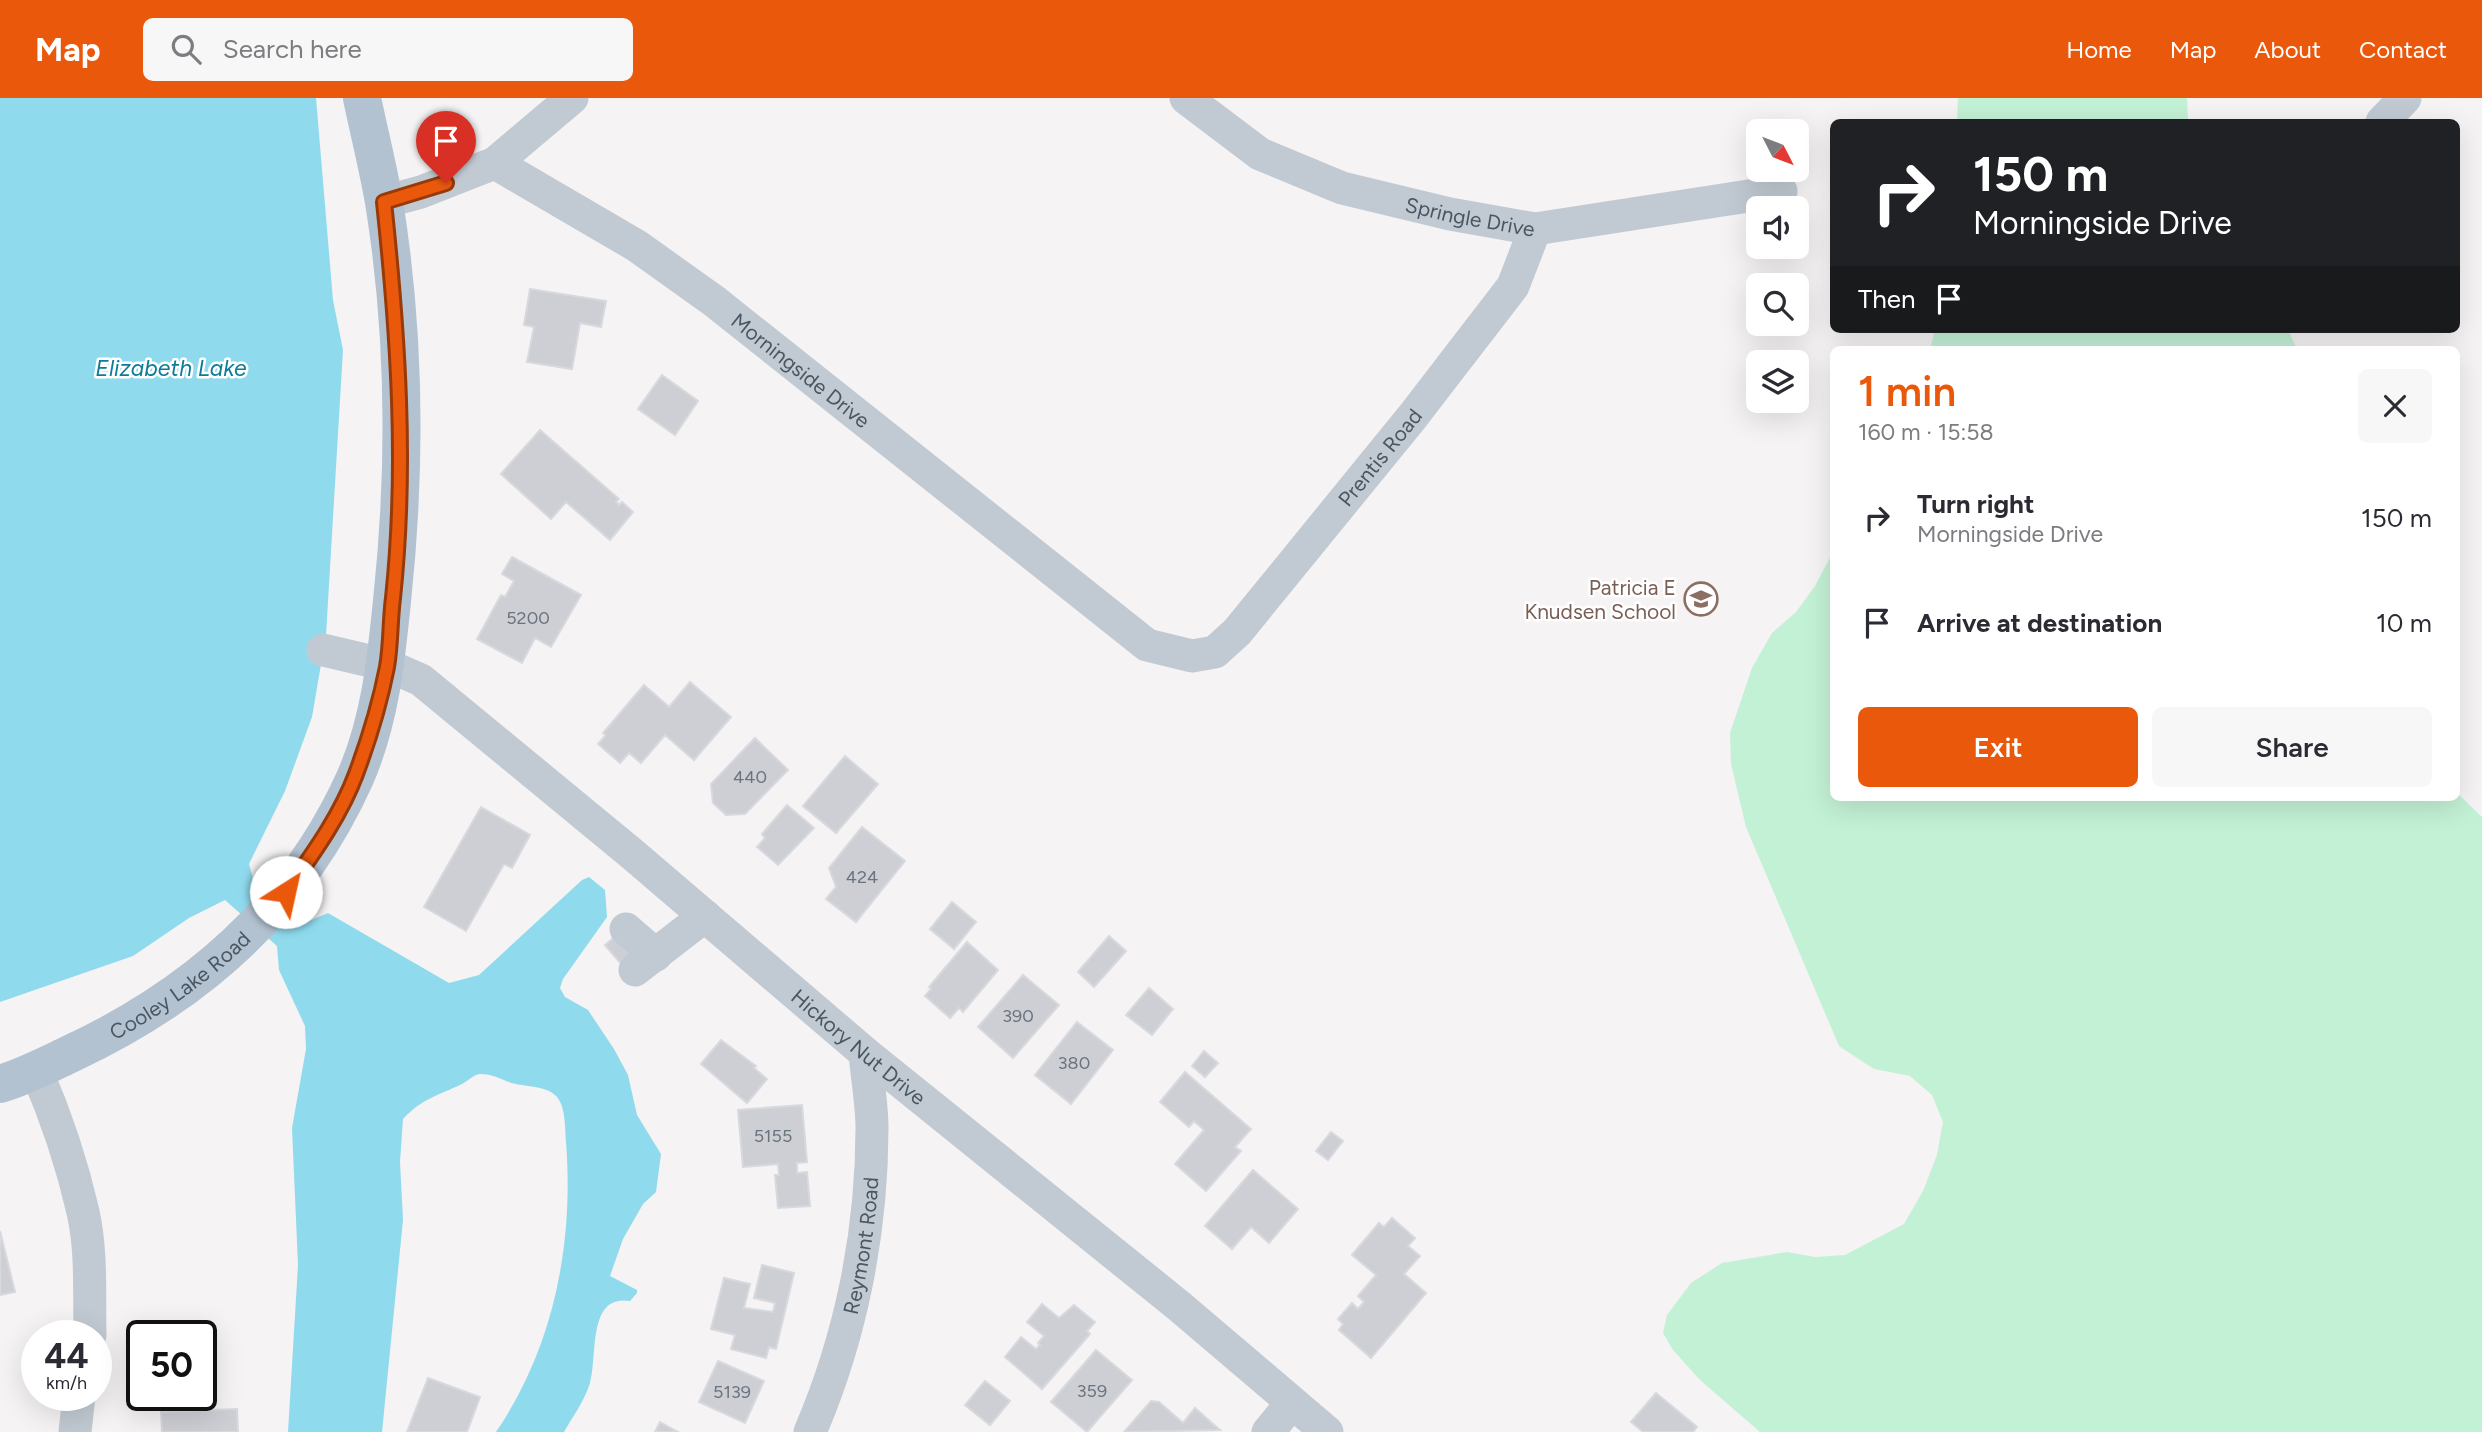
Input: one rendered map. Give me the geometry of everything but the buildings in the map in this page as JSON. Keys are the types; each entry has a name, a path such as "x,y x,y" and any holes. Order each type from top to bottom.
{"main road":[{"name":"Cooley Lake Road","path":"0,1084 109,1036 179,994 247,937 286,892 324,838 355,776 374,722 387,665 401,521 396,312 384,202 362,98"}],"street":[{"path":"384,202 433,188 495,163 572,98"},
{"name":"Springle Drive","path":"1186,98 1260,154 1342,188 1450,214 1535,229 1781,191"},
{"path":"2385,119 2405,98"},
{"name":"Morningside Drive","path":"495,163 637,246 714,301 1147,645 1192,656"},
{"name":"Prentis Road","path":"1192,656 1215,652 1237,632 1413,416 1513,286 1535,229"},
{"name":"Hickory Nut Drive","path":"323,650 387,665 421,680 865,1053 1179,1306 1327,1432"},
{"path":"626,929 645,962 705,916"},
{"name":"Reymont Road","path":"810,1432 846,1333 867,1222 872,1127 865,1053"},
{"path":"36,1070 50,1102 83,1213 88,1250 90,1320"},
{"path":"1268,1432 1292,1403"},
{"path":"75,1432 77,1411"}],"green space":[{"path":"1958,98 2187,98 2188,119 1957,119"},
{"path":"1934,333 2290,333 2295,346 1931,346"},
{"path":"1830,558 1830,801 2460,801 2460,796 2482,817 2482,1432 1760,1432 1700,1380 1673,1350 1663,1333 1667,1315 1691,1283 1722,1263 1787,1252 1815,1257 1845,1255 1904,1224 1923,1191 1937,1155 1943,1122 1932,1095 1910,1076 1874,1069 1839,1046 1746,827 1731,764 1730,733 1752,668 1772,633 1796,612 1815,586"}],"water":[{"name":"Elizabeth Lake","path":"0,98 316,98 333,300 343,350 326,635 312,717 285,791 249,864 254,882 295,927 328,913 449,983 479,975 582,880 589,877 605,890 607,917 563,979 560,988 565,997 588,1010 614,1049 628,1075 637,1115 661,1154 656,1192 643,1204 623,1239 610,1276 637,1290 637,1293 630,1301 616,1301 607,1307 601,1316 590,1383 564,1432 496,1432 533,1365 546,1330 563,1256 568,1180 565,1124 562,1106 551,1092 480,1074 424,1102 403,1119 400,1162 403,1220 382,1432 288,1432 298,1265 292,1128 306,1049 305,1026 279,970 277,946 225,900 189,918 133,956 0,1002"}],"place":[{"name":"Patricia E Knudsen School","path":"1701,599"}],"route":[{"path":"286,892 324,838 355,776 374,722 387,665 401,521 396,312 384,202 446,183"}]}
